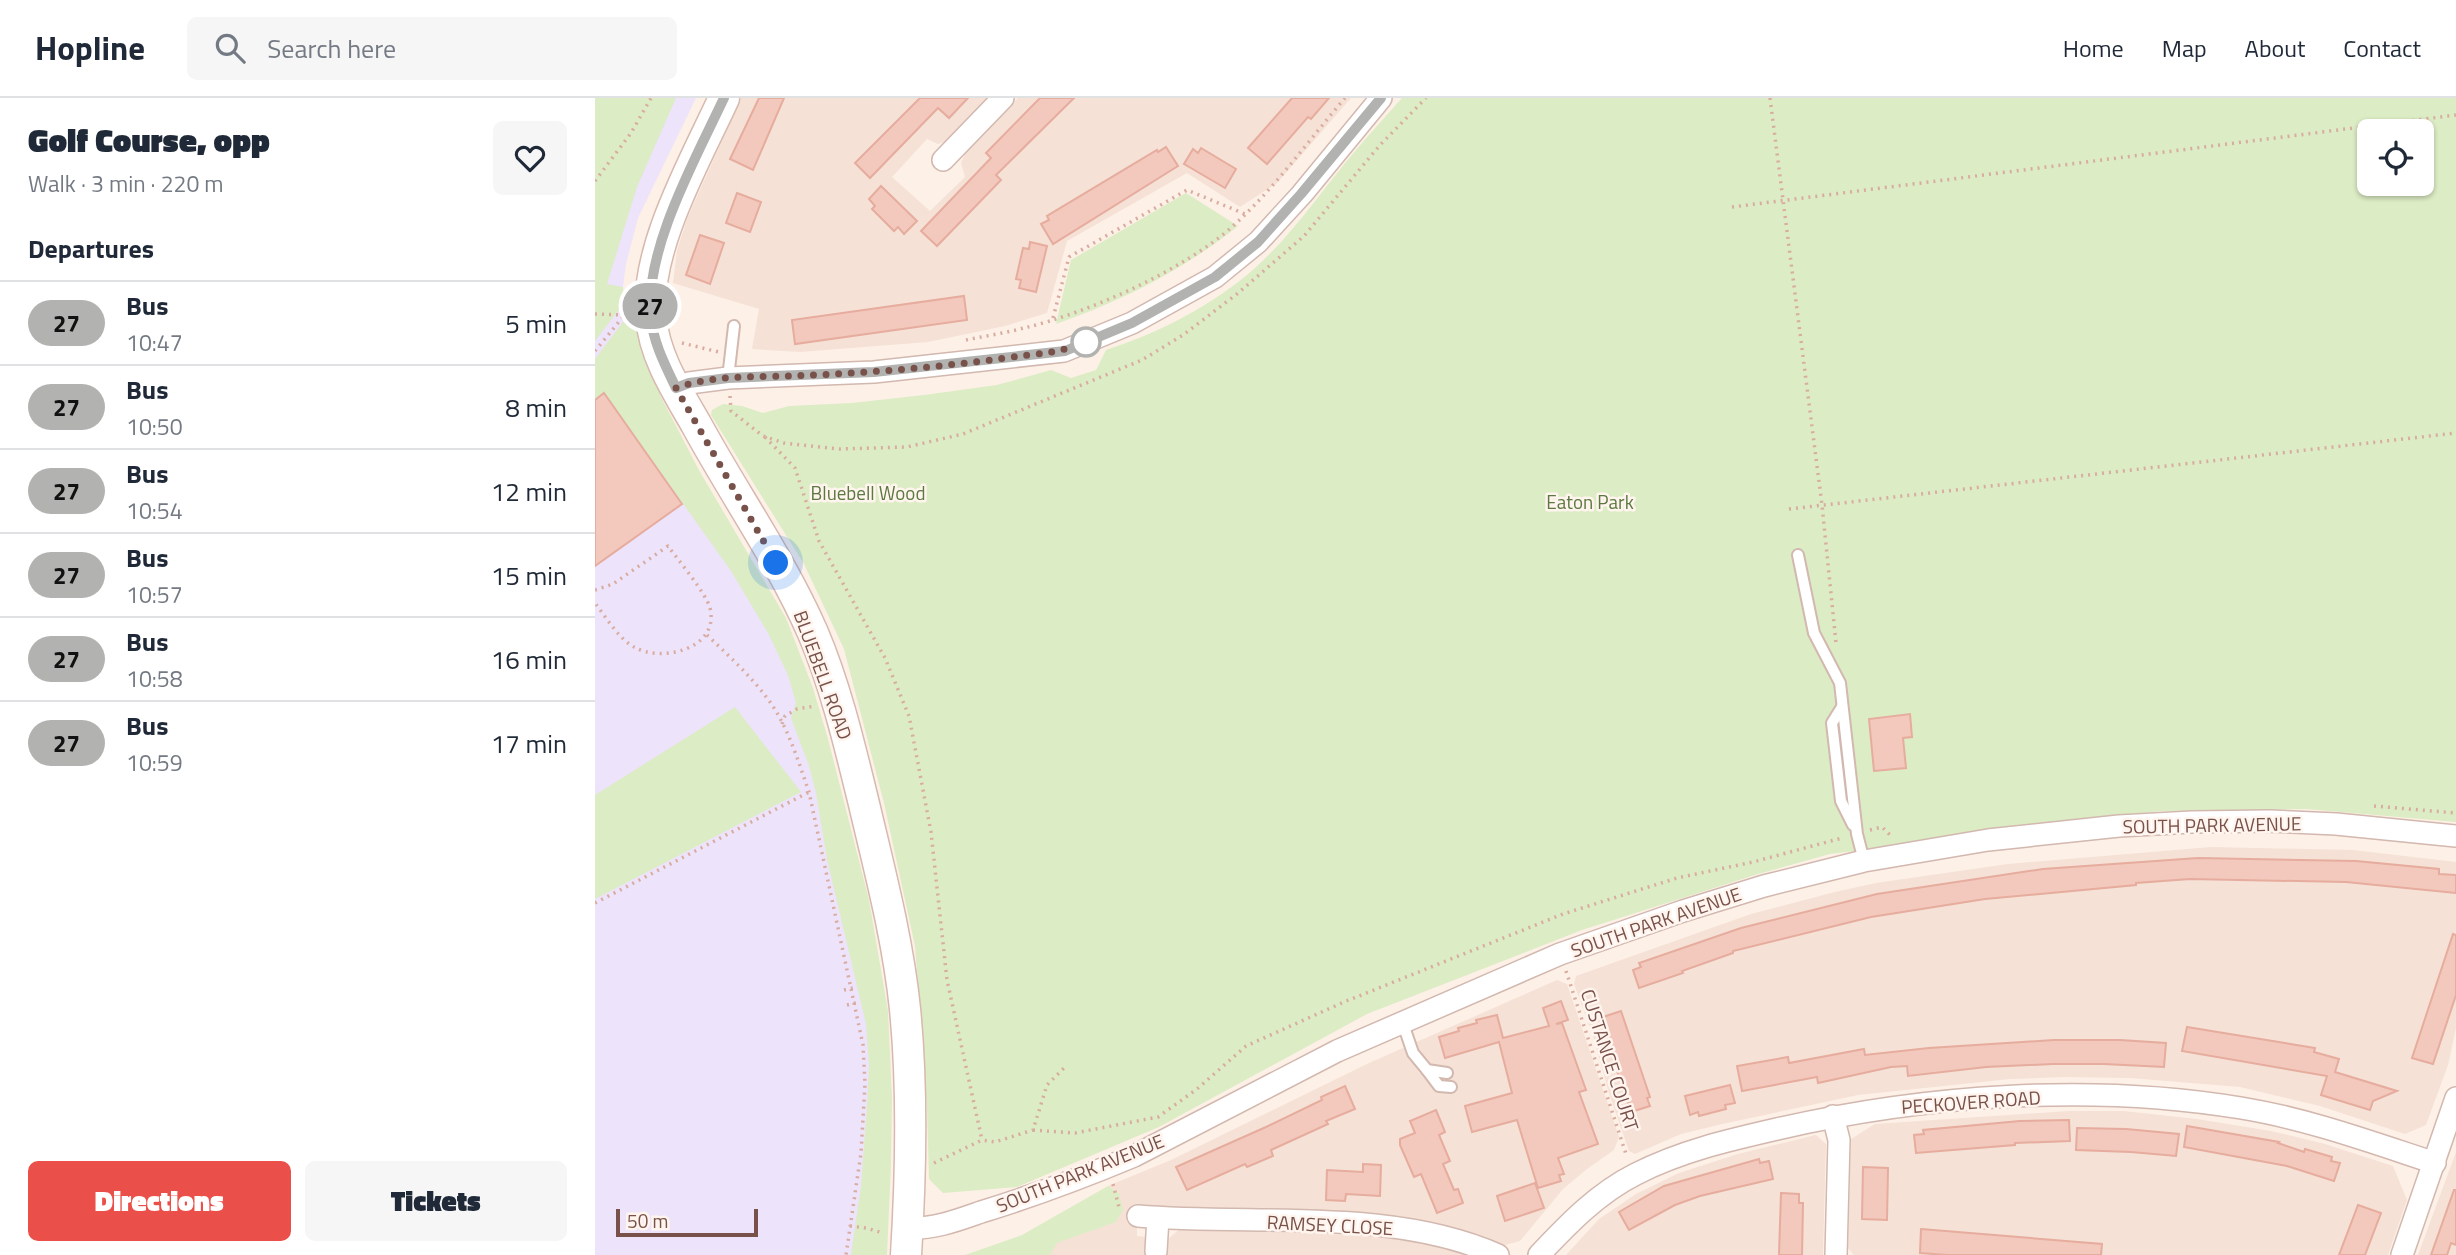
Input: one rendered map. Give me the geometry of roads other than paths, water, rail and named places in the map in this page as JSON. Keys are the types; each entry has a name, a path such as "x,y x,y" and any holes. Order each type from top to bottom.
{"street":[{"name":"BLUEBELL ROAD","path":"724,98 657,250 650,316 659,351 676,388 788,583 813,635 853,757 878,860 899,967 907,1059 909,1190 899,1239"},
{"path":"943,160 1003,98"},
{"path":"676,388 689,383 728,378 874,372 1065,351 1132,323 1215,277 1258,242 1381,98"},
{"name":"SOUTH PARK AVENUE","path":"899,1239 925,1228 1042,1193 1116,1163 1336,1051 1560,954 1741,893 1864,861 1988,840 2119,826 2192,822 2336,824 2456,836"},
{"name":"PECKOVER ROAD","path":"1539,1255 1589,1205 1633,1175 1659,1162 1704,1147 1833,1116 1986,1099 2083,1095 2176,1099 2241,1108 2300,1119 2435,1163"},
{"path":"2402,1255 2456,1098"},
{"path":"1833,1116 1839,1140 1836,1255"},
{"name":"RAMSEY CLOSE","path":"1156,1251 1148,1217 1382,1226 1447,1236 1498,1255"}],"lane":[{"path":"728,378 734,326"},
{"path":"1798,555 1815,633 1840,683 1843,706 1832,723 1839,788 1841,801 1857,834 1864,861"},
{"path":"1402,1021 1413,1054 1427,1070 1436,1091 1451,1087"},
{"path":"1427,1070 1447,1073"}],"park label":[{"name":"Bluebell Wood","path":"868,493"},
{"name":"Eaton Park","path":"1590,502"}]}
